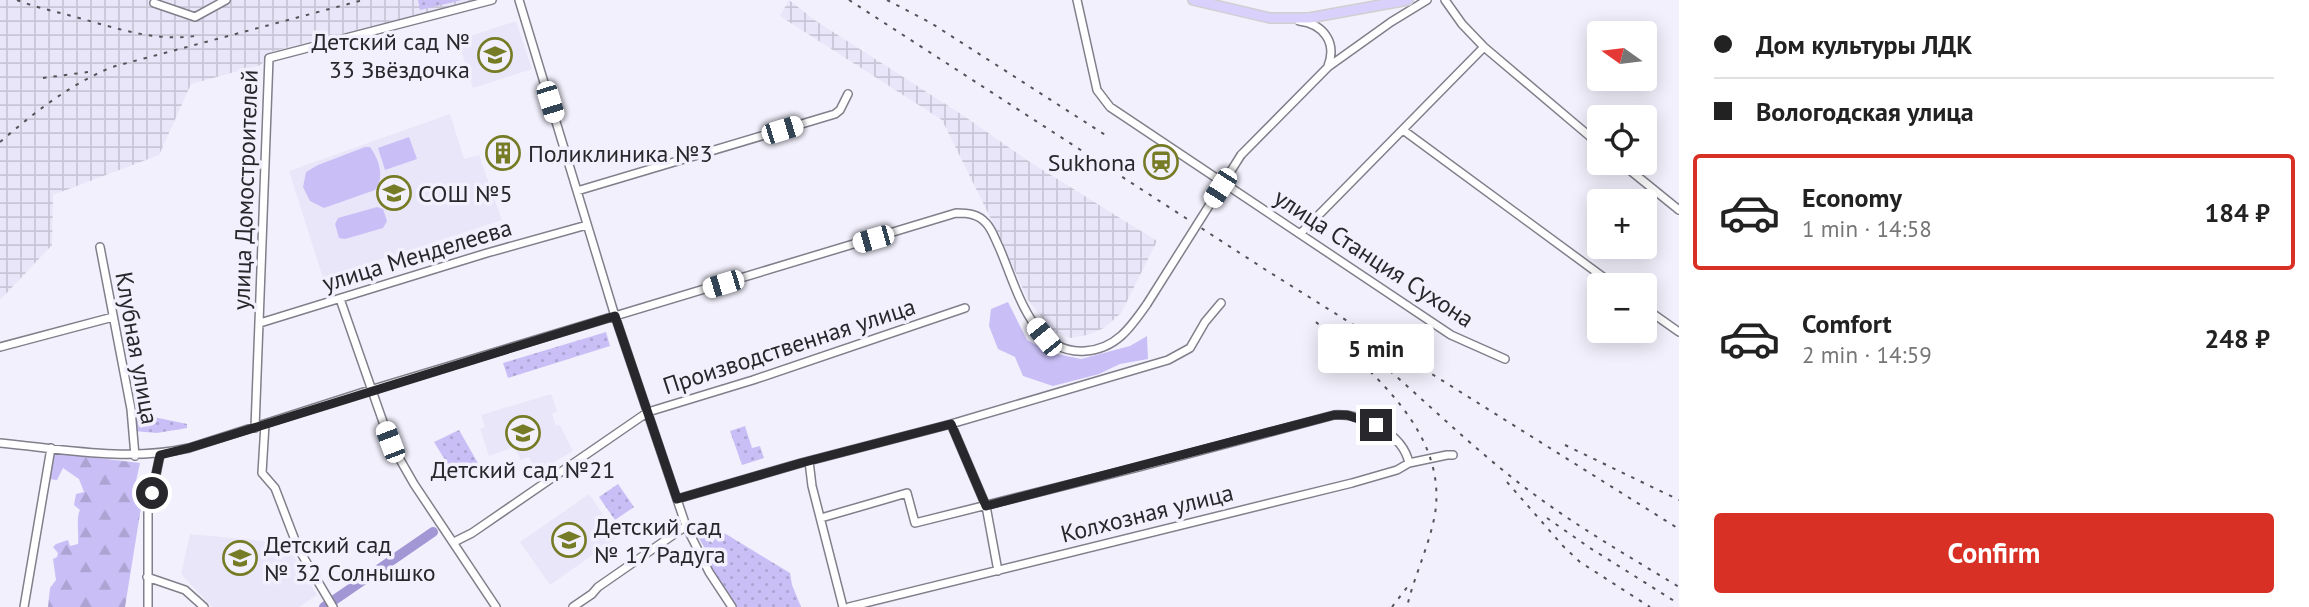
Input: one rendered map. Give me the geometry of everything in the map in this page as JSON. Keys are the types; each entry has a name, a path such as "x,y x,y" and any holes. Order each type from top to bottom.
{"main road":[{"path":"1192,0 1270,18 1309,18 1408,0"}],"street":[{"path":"169,0 172,9"},
{"path":"154,3 195,17 226,0"},
{"name":"улица Домостроителей","path":"255,428 270,58 492,0"},
{"path":"519,0 615,316 686,526 709,572 732,607"},
{"name":"улица Станция Сухона","path":"1076,0 1097,90 1102,99 1167,146 1451,335 1505,359"},
{"path":"0,443 135,456 160,455 946,216 968,213 986,222 1021,302 1044,337 1059,346 1078,351 1096,350 1115,342 1130,329 1241,155 1328,67 1427,0"},
{"path":"1445,0 1462,24 1484,47 1587,134"},
{"path":"1270,18 1305,22 1321,29 1329,40 1333,53 1328,67"},
{"path":"1301,233 1484,47"},
{"path":"577,191 835,114 848,94"},
{"path":"1403,130 1598,273"},
{"path":"1636,175 1679,210"},
{"name":"улица Менделеева","path":"260,323 587,225"},
{"name":"Клубная улица","path":"100,247 131,410 135,456"},
{"path":"340,299 390,442 414,484 496,607"},
{"path":"677,499 951,424 1168,360 1190,348 1205,322 1221,303"},
{"name":"Производственная улица","path":"454,542 472,533 648,412 753,380 965,308"},
{"path":"1657,316 1679,332"},
{"path":"0,347 113,317"},
{"path":"821,518 907,493 915,523 1334,415 1347,415 1376,425 1403,448 1409,463"},
{"path":"265,424 262,474 275,488 292,536 332,607"},
{"path":"951,424 986,506 998,571"},
{"path":"24,607 51,448"},
{"path":"148,607 148,513 160,455"},
{"name":"Колхозная улица","path":"849,607 1352,483 1397,470 1409,463 1453,455"},
{"path":"809,461 811,486 842,607"},
{"path":"573,607 686,526"},
{"path":"147,577 185,590 204,607"}],"shaded area":[{"path":"0,0 474,0 270,52 261,65 191,84 159,155 53,195 52,245 0,300"},
{"path":"789,0 816,21 1030,162 1157,241 1121,313 1104,328 1087,335 1070,338 1054,332 1028,300 942,120 780,16"},
{"name":"Детский сад № 33 Звёздочка","path":"516,21 532,69 473,88 458,40"},
{"name":"СОШ №5","path":"450,114 464,159 479,155 502,220 323,278 289,171"},
{"name":"Детский сад №21","path":"551,394 557,411 552,414 556,426 560,425 573,451 537,472 529,457 521,460 514,447 489,456 480,429 485,427 481,415"},
{"name":"Детский сад № 17 Радуга","path":"589,494 618,537 550,585 520,542"},
{"name":"Детский сад № 32 Солнышко","path":"190,534 286,543 317,595 299,607 212,607 181,574"}],"green space":[{"path":"418,0 462,0 420,10"},
{"path":"409,137 417,159 385,170 378,148"},
{"path":"370,147 380,168 380,179 375,190 324,208 310,201 303,187 306,172"},
{"path":"377,207 383,209 387,221 383,228 345,239 339,238 335,224 338,218"},
{"path":"1008,302 1027,340 1052,353 1081,359 1130,346 1147,336 1148,359 1120,364 1099,374 1053,386 1023,376 1015,357 998,349 989,326 991,309"},
{"path":"606,332 610,346 508,378 503,363"},
{"path":"144,415 187,424 187,428 157,433 134,431 135,421"},
{"path":"745,426 752,448 760,446 764,458 742,465 730,431"},
{"path":"459,430 479,465 456,478 434,442"},
{"path":"55,453 140,463 135,486 144,489 125,607 48,607 50,588 56,580 53,559 58,553 53,547 68,540 70,546 78,544 80,510 74,505 76,494 84,492 79,479 63,468 57,480 49,479"},
{"path":"618,484 634,507 615,520 599,497"},
{"path":"705,529 712,543 721,531 790,573 801,607 737,607 705,562 707,552 697,535"}],"waterway":[{"path":"324,607 433,532"}],"railway":[{"path":"17,0 139,34 170,37 201,35"},
{"path":"0,142 53,100 112,67 363,0"},
{"path":"849,0 1266,270 1679,529"},
{"path":"887,0 931,23 1110,138"},
{"path":"43,78 88,72"},
{"path":"1316,322 1381,382 1401,405 1429,456 1436,484 1435,514 1407,607"},
{"path":"1382,364 1515,480 1588,531 1679,587"},
{"path":"1565,445 1679,500"},
{"path":"1507,482 1580,562 1650,607"},
{"path":"1547,518 1679,604"},
{"path":"1392,607 1408,586"}],"place":[{"name":"Детский сад № 33 Звёздочка","path":"495,55"},
{"name":"Поликлиника №3","path":"503,153"},
{"name":"Sukhona","path":"1161,162"},
{"name":"СОШ №5","path":"394,193"},
{"name":"Детский сад №21","path":"523,433"},
{"name":"Детский сад № 17 Радуга","path":"569,540"},
{"name":"Детский сад № 32 Солнышко","path":"240,558"}],"route":[{"path":"152,493 160,455 615,316 677,499 951,424 986,506 1334,415 1347,415 1376,425"}]}
